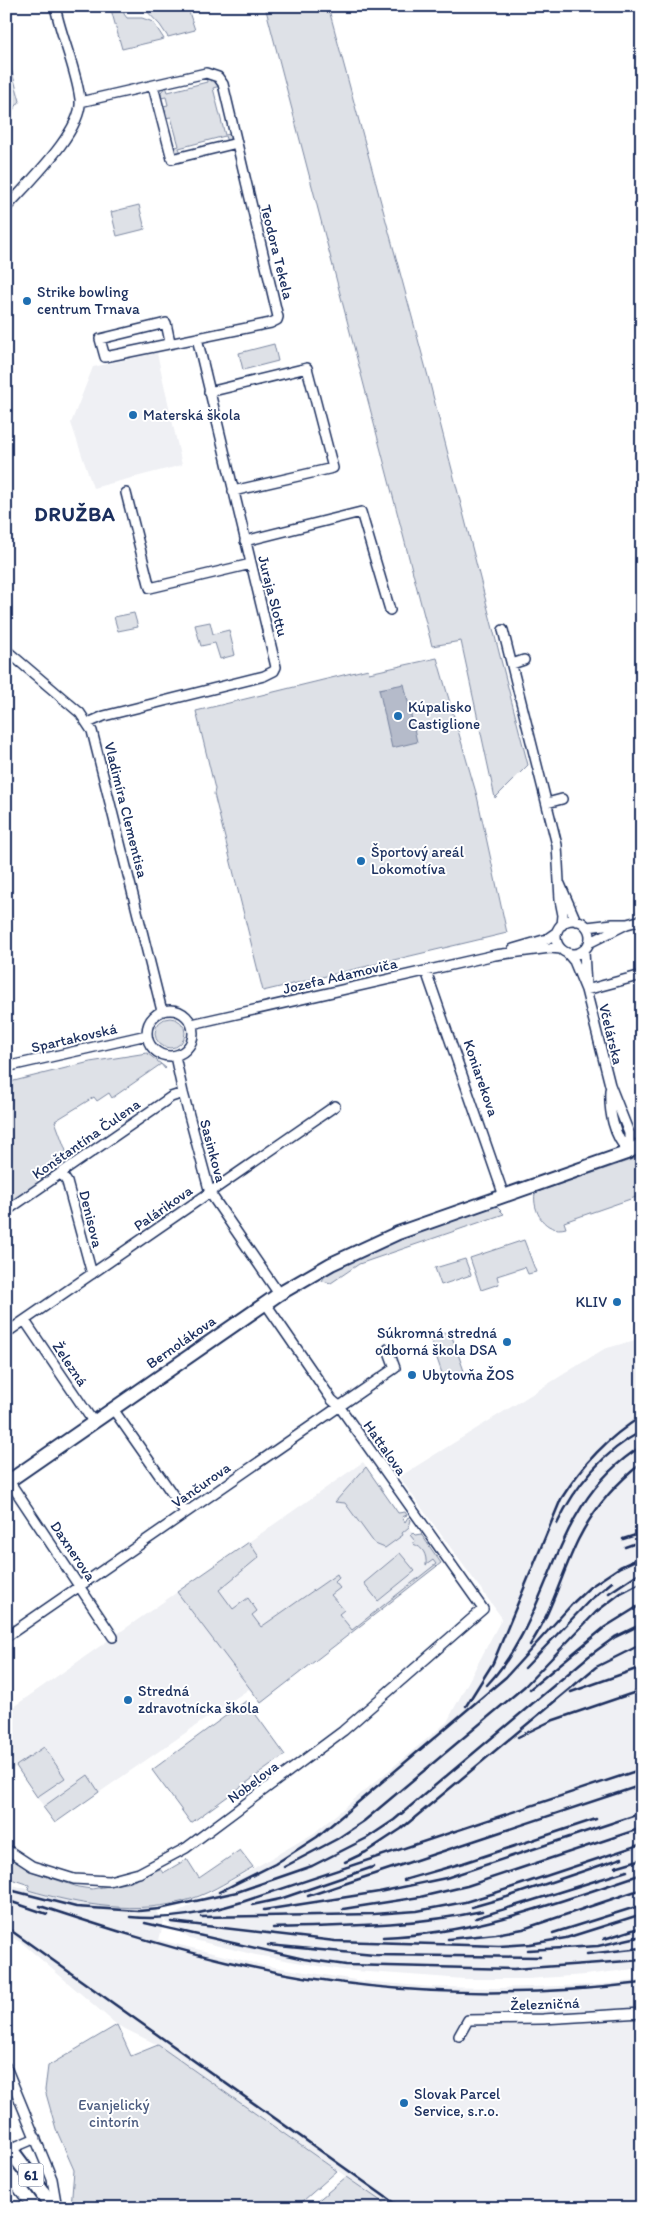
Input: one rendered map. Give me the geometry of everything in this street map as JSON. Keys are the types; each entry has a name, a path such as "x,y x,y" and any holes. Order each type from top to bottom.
{"main road":[{"name":"61","path":"8,2150 44,2208"},
{"name":"61","path":"8,2150 55,2208"}],"street":[{"path":"6,208 69,134 79,116 80,102 55,6"},
{"name":"Teodora Tekela","path":"80,102 206,73 218,77 223,84 278,312 277,320 271,323 170,342 105,357 100,339 166,324 170,342"},
{"path":"154,86 172,159 236,143"},
{"name":"Juraja Slottu","path":"88,723 104,716 264,676 274,671 276,662 197,338"},
{"path":"209,392 307,368 333,468 233,491"},
{"path":"126,493 150,588 251,564"},
{"path":"245,541 361,512 390,610"},
{"name":"Včelárska","path":"503,630 557,845 560,884 560,928 557,941 565,951 586,990"},
{"name":"Vladimíra Clementisa","path":"6,650 80,713 88,723 94,740 162,1011"},
{"path":"512,664 524,660"},
{"path":"522,705 532,703"},
{"path":"547,803 562,799"},
{"path":"560,884 576,921"},
{"path":"589,943 627,924 642,920"},
{"path":"560,928 570,921 576,921 587,927 590,933 589,943 584,951 575,954 565,951"},
{"path":"587,927 627,924"},
{"name":"Jozefa Adamoviča","path":"494,956 547,939 560,928"},
{"name":"Jozefa Adamoviča","path":"192,1024 494,956 550,948 565,951"},
{"name":"Včelárska","path":"584,951 586,990 610,1084 635,1152"},
{"name":"Koniarekova","path":"426,971 504,1196"},
{"name":"Včelárska","path":"586,990 642,976"},
{"path":"175,1010 182,1012 192,1024 193,1037 190,1046 184,1053 175,1056 158,1053 149,1043 147,1028 152,1018 162,1011 175,1010"},
{"name":"Spartakovská","path":"6,1067 147,1035"},
{"name":"Sasinkova","path":"175,1056 210,1193 279,1294"},
{"name":"Včelárska","path":"610,1084 610,1101 619,1141 635,1152"},
{"name":"Konštantína Čulena","path":"6,1211 171,1097 183,1093"},
{"name":"Palárikova","path":"6,1333 336,1106"},
{"path":"504,1196 612,1158 635,1152 642,1142 629,1133"},
{"path":"612,1158 619,1141"},
{"name":"Denisova","path":"61,1173 67,1182 92,1274"},
{"name":"Bernolákova","path":"7,1482 279,1294 331,1264 382,1240 504,1196"},
{"name":"Hattalova","path":"266,1304 332,1400 339,1406 483,1609"},
{"name":"Železná","path":"24,1321 94,1423"},
{"name":"Vančurova","path":"6,1637 395,1368 388,1349"},
{"path":"113,1409 185,1512"},
{"name":"Daxnerova","path":"7,1482 80,1585 113,1637"},
{"name":"Nobelova","path":"6,1849 22,1860 44,1871 74,1879 109,1881 139,1873 186,1848 336,1737 483,1609"},
{"name":"Železničná","path":"459,2036 468,2020 543,2019 642,2013"},
{"path":"6,2067 52,2179 55,2208"},
{"path":"8,2150 36,2138"},
{"path":"6,2190 20,2208"}],"shaded area":[{"path":"157,353 182,465 93,488 71,423 93,367"},
{"path":"642,1338 642,1968 528,1979 464,1979 342,1970 256,1955 190,1939 164,1921 314,1833 447,1722 502,1618 399,1477 604,1349"},
{"path":"363,1462 415,1535 421,1534 441,1563 261,1703 249,1689 55,1823 16,1766 13,1769 6,1759 6,1712"},
{"path":"6,1883 56,1898 122,1907 151,1906 164,1921 159,1940 262,1965 362,1981 431,1987 496,1988 594,1985 642,1980 642,2208 391,2208 158,2045 117,2025 22,1943 6,1934"}],"green space":[{"path":"110,6 124,6 124,14 127,18 142,18 153,22 164,39 122,49"},
{"path":"142,6 187,6 195,30 168,37 160,25"},
{"path":"265,6 328,6 429,380 528,765 495,798 461,641 432,646"},
{"path":"6,51 20,101 6,119"},
{"path":"206,76 214,79 220,86 213,88 225,135 231,134 231,137 227,142 225,136 179,148 181,153 177,154 173,148 179,146 171,117 165,118 163,106 168,105 166,97 161,98 161,92 166,86 168,92 207,82"},
{"path":"139,205 145,229 117,236 111,212"},
{"path":"274,344 278,361 243,370 239,353"},
{"path":"134,613 138,627 118,631 114,617"},
{"path":"210,622 213,634 229,630 235,655 220,659 215,643 201,646 195,625"},
{"name":"Športový areál Lokomotíva","path":"437,658 477,796 507,933 263,991 214,794 215,789 196,711 368,669 369,673"},
{"path":"170,1018 181,1022 185,1033 181,1044 170,1048 159,1044 155,1033 159,1022"},
{"path":"147,1053 161,1064 112,1098 109,1093 97,1101 94,1097 55,1121 70,1162 6,1206 6,1083 90,1062"},
{"path":"642,1156 642,1195 564,1222 566,1228 552,1228 538,1214 535,1193"},
{"path":"495,1205 504,1214 359,1264 331,1283 322,1281 326,1273 382,1246"},
{"path":"524,1240 536,1272 528,1274 525,1267 497,1276 499,1284 481,1290 470,1258"},
{"path":"465,1259 471,1275 441,1285 435,1268"},
{"path":"450,1331 464,1371 444,1379 430,1338"},
{"path":"366,1467 398,1513 405,1512 407,1515 402,1517 405,1522 408,1517 411,1520 409,1527 402,1533 403,1535 385,1548 375,1544 345,1503 335,1502"},
{"path":"413,1533 415,1535 421,1534 441,1563 261,1703 177,1592 249,1542 259,1557 219,1590 233,1609 248,1598 257,1611 252,1615 261,1627 337,1574 339,1578 335,1582 340,1588 331,1595 344,1610 339,1614 352,1630 436,1564 433,1560 426,1565 424,1552 413,1544 415,1541 410,1535"},
{"path":"400,1553 415,1571 378,1601 364,1583"},
{"path":"246,1701 285,1755 191,1823 152,1770"},
{"path":"44,1747 65,1778 37,1797 16,1766"},
{"path":"88,1775 99,1792 55,1823 43,1807"},
{"path":"240,1850 253,1867 207,1893 171,1904 150,1907 130,1908 88,1904 28,1890 29,1885 11,1879 9,1884 6,1883 6,1855 45,1876 78,1887 92,1889 131,1882 160,1869 163,1873 187,1859 199,1878"},
{"name":"Evanjelický cintorín","path":"117,2025 131,2056 158,2045 337,2171 295,2208 71,2208 74,2170 56,2129 45,2090 48,2066"},
{"path":"346,2177 391,2208 309,2208"}],"water":[{"name":"Kúpalisko Castiglione","path":"404,684 417,742 392,748 379,689"}],"railway":[{"path":"466,1706 493,1663 561,1499 587,1463 618,1433 642,1416"},
{"path":"557,1524 573,1496 592,1471 615,1449 642,1431"},
{"path":"487,1685 510,1656 527,1625 570,1528 588,1497 611,1470 642,1446"},
{"path":"530,1645 544,1620 584,1529 606,1498 623,1479 642,1463"},
{"path":"623,1539 642,1533"},
{"path":"625,1547 642,1541"},
{"path":"219,1892 275,1864 317,1837 506,1677 590,1587 620,1567 642,1557"},
{"path":"609,1593 642,1571"},
{"path":"525,1668 589,1601 612,1582"},
{"path":"284,1867 337,1839 364,1821 525,1686 596,1612 621,1593 642,1582"},
{"path":"530,1689 605,1627 642,1604"},
{"path":"6,1889 76,1907 139,1911 159,1909 237,1892 312,1866 367,1838 394,1820 589,1656 615,1637 642,1624"},
{"path":"345,1862 366,1852 401,1829 596,1667 642,1644"},
{"path":"571,1692 642,1667"},
{"path":"518,1737 551,1721 642,1690"},
{"path":"130,1917 173,1917 214,1910 242,1902 642,1769"},
{"path":"308,1896 642,1785"},
{"path":"264,1910 379,1892 446,1878 642,1813"},
{"path":"404,1880 463,1863 596,1819"},
{"path":"343,1909 420,1897 467,1886 642,1828"},
{"path":"201,1917 374,1914 417,1911 465,1902 642,1844"},
{"path":"472,1907 622,1858"},
{"path":"615,1867 642,1859"},
{"path":"252,1905 280,1899 373,1867"},
{"path":"476,1918 627,1871"},
{"path":"383,1937 417,1935 482,1923 546,1906 642,1874"},
{"path":"448,1939 523,1929 642,1889"},
{"path":"6,1900 47,1914"},
{"path":"553,1933 642,1905"},
{"path":"40,1906 201,1955 276,1972 328,1981 432,1991 485,1992 590,1988 642,1983"},
{"path":"273,1928 352,1926 430,1920 482,1911"},
{"path":"172,1922 335,1941 499,1946 530,1944 566,1938 642,1914"},
{"path":"145,1923 304,1959 346,1965 514,1969 642,1960"},
{"path":"6,1927 401,2208"},
{"path":"604,1939 642,1927"},
{"path":"528,1950 598,1946 642,1936"},
{"path":"268,1945 374,1955 540,1957"},
{"path":"587,1954 642,1948"}],"place":[{"name":"Strike bowling centrum Trnava","path":"27,301"},
{"name":"Materská škola","path":"133,415"},
{"name":"Kúpalisko Castiglione","path":"398,716"},
{"name":"Športový areál Lokomotíva","path":"361,861"},
{"name":"KLIV","path":"617,1302"},
{"name":"Súkromná stredná odborná škola DSA","path":"507,1342"},
{"name":"Ubytovňa ŽOS","path":"412,1375"},
{"name":"Stredná zdravotnícka škola","path":"128,1700"},
{"name":"Slovak Parcel Service, s.r.o.","path":"404,2103"}],"district":[{"name":"DRUŽBA","path":"75,514"}]}
